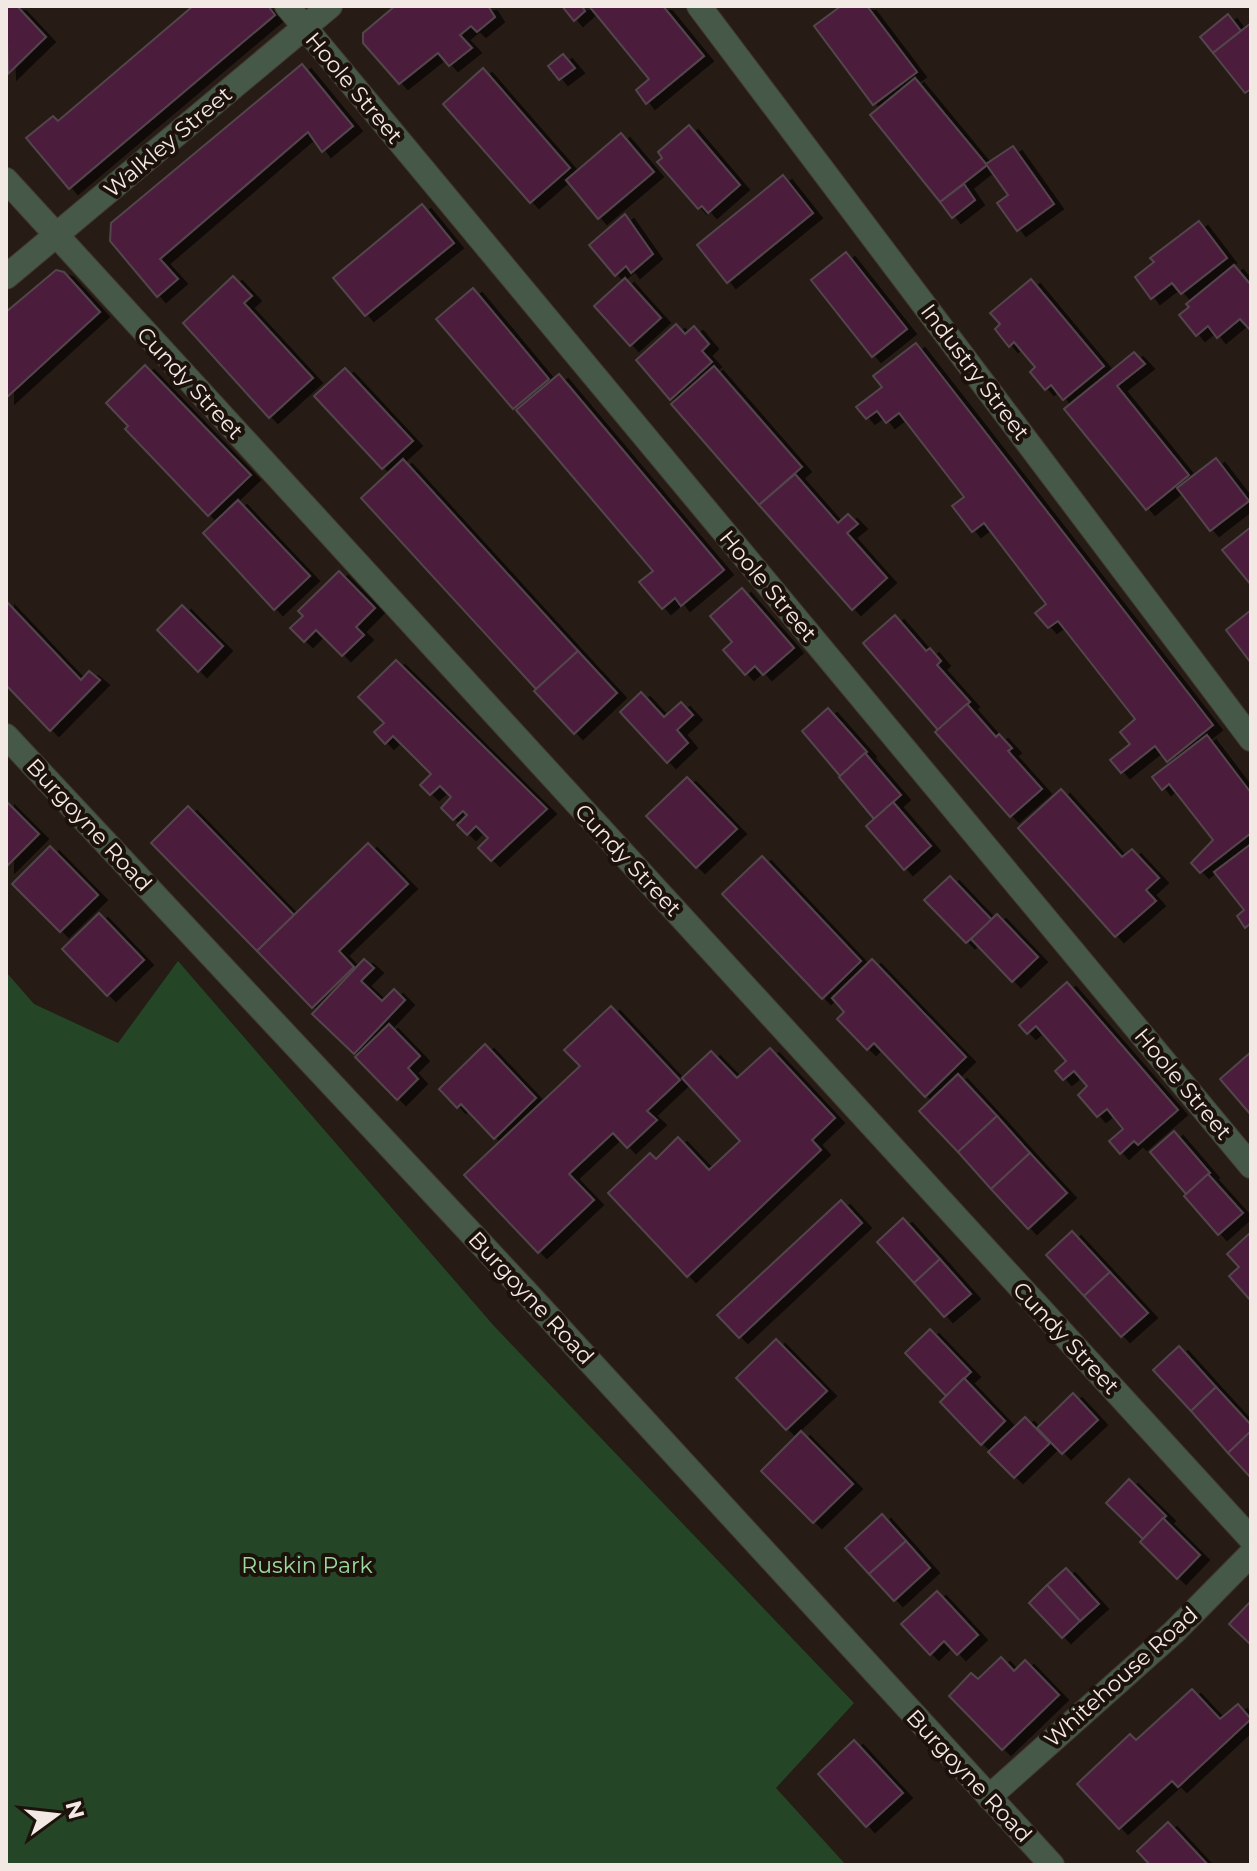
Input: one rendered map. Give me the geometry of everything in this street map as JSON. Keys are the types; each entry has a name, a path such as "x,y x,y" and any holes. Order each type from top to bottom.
{"street":[{"name":"Hoole Street","path":"287,6 1251,1166"},
{"name":"Walkley Street","path":"6,277 330,6"},
{"name":"Industry Street","path":"699,6 1251,739"},
{"name":"Cundy Street","path":"6,180 1251,1539"},
{"name":"Burgoyne Road","path":"6,736 526,1292 1052,1865"},
{"name":"Whitehouse Road","path":"989,1797 1174,1632 1251,1554"}],"green space":[{"name":"Ruskin Park","path":"178,961 494,1326 854,1703 776,1788 846,1865 6,1865 6,972 34,1004 118,1043"}],"building":[{"path":"6,6 17,6 46,37 8,74"},
{"path":"193,6 268,6 275,15 69,189 26,138 53,116 58,121"},
{"path":"395,6 488,6 495,17 477,32 471,26 460,35 472,48 449,66 438,53 399,84 363,43 363,33"},
{"path":"562,6 585,6 585,11 574,21"},
{"path":"589,6 663,6 704,56 646,104 636,90 649,79"},
{"path":"841,6 867,6 917,72 873,105 814,26"},
{"path":"1228,14 1241,31 1213,53 1200,37"},
{"path":"1251,23 1251,89 1245,93 1213,53"},
{"path":"563,54 575,68 559,80 548,66"},
{"path":"302,64 353,126 322,152 308,132 160,259 178,279 157,297 110,241 111,223"},
{"path":"483,68 570,168 530,203 443,104"},
{"path":"915,78 987,165 940,202 870,115"},
{"path":"689,125 740,185 708,213 702,206 698,209 657,162 662,158 658,152"},
{"path":"621,133 654,172 598,219 566,180"},
{"path":"1013,146 1054,204 1017,231 997,203 1008,195 986,164"},
{"path":"783,175 813,213 727,283 697,245"},
{"path":"964,184 975,200 952,218 940,202"},
{"path":"422,204 454,243 365,316 333,278"},
{"path":"625,214 653,254 631,273 626,266 615,276 589,245"},
{"path":"1199,221 1227,258 1181,294 1172,283 1151,299 1135,277 1154,262 1150,258"},
{"path":"846,252 907,329 872,357 811,280"},
{"path":"1234,265 1251,285 1251,331 1240,319 1217,338 1208,326 1196,336 1179,315 1189,307 1186,304"},
{"path":"56,270 64,272 100,312 6,398 6,312"},
{"path":"233,276 252,296 244,303 313,378 269,418 183,323"},
{"path":"625,278 661,318 630,346 594,306"},
{"path":"1031,279 1104,366 1063,400 1051,385 1045,390 1030,372 1035,367 1014,342 1009,347 995,329 1000,324 990,313"},
{"path":"473,288 549,379 513,409 436,319"},
{"path":"676,324 685,334 694,326 709,344 702,351 712,362 670,400 636,360"},
{"path":"916,343 1213,725 1167,762 1155,746 1121,773 1110,760 1130,744 1120,732 1135,719 1058,621 1048,628 1035,613 1046,604 984,523 972,532 952,506 964,497 899,413 886,423 877,411 866,419 856,407 882,387 873,376"},
{"path":"1134,352 1145,364 1117,386 1189,475 1146,510 1064,409"},
{"path":"145,365 251,475 208,516 125,429 128,426 106,403"},
{"path":"714,366 802,467 759,505 671,404"},
{"path":"345,368 413,441 382,469 314,396"},
{"path":"559,374 724,570 681,606 675,598 662,609 639,582 653,571 516,410"},
{"path":"1216,458 1249,501 1210,531 1177,488"},
{"path":"403,459 578,651 536,689 361,498"},
{"path":"795,474 838,523 848,514 858,524 847,533 887,578 852,610 759,505"},
{"path":"238,500 310,576 274,610 203,533"},
{"path":"1251,527 1251,585 1222,550"},
{"path":"339,571 375,608 356,627 364,635 342,656 316,630 304,642 290,628 303,616 298,611"},
{"path":"742,588 794,648 763,675 755,666 745,675 723,650 732,642 710,616"},
{"path":"6,601 81,680 89,671 100,680 50,731 6,685"},
{"path":"182,605 223,646 198,672 157,630"},
{"path":"1251,610 1251,663 1226,630"},
{"path":"895,615 926,651 930,648 941,661 937,665 970,702 938,730 863,643"},
{"path":"578,651 617,693 574,734 534,691"},
{"path":"396,660 547,809 491,861 478,848 488,838 476,826 467,835 457,825 467,815 463,811 453,820 441,808 451,797 440,786 430,795 420,785 431,774 393,736 385,744 374,732 384,723 358,697"},
{"path":"641,692 664,717 681,702 693,715 677,730 688,743 667,763 620,712"},
{"path":"967,704 996,737 999,734 1012,748 1008,751 1042,789 1010,817 935,732"},
{"path":"828,708 867,752 840,776 802,731"},
{"path":"1207,735 1251,793 1251,833 1200,873 1191,863 1213,840 1169,784 1162,790 1152,777"},
{"path":"865,753 901,795 874,819 839,777"},
{"path":"687,777 737,829 696,868 646,816"},
{"path":"1061,789 1122,857 1132,849 1159,878 1146,890 1156,901 1115,937 1018,828"},
{"path":"6,801 39,834 6,867"},
{"path":"893,802 931,846 904,870 866,826"},
{"path":"188,806 294,915 257,951 151,843"},
{"path":"368,843 408,884 339,951 354,967 312,1008 257,951"},
{"path":"1251,844 1251,923 1245,928 1237,916 1244,910 1214,872"},
{"path":"50,846 98,895 60,932 12,884"},
{"path":"762,856 861,961 822,999 722,894"},
{"path":"950,876 992,920 966,943 924,900"},
{"path":"99,913 144,960 107,996 62,949"},
{"path":"997,914 1038,957 1012,982 971,939"},
{"path":"364,959 374,968 361,981 382,1001 394,989 405,1000 354,1054 312,1014"},
{"path":"872,959 966,1057 925,1097 874,1043 867,1050 837,1019 844,1012 832,998"},
{"path":"1067,982 1178,1110 1138,1145 1134,1141 1120,1154 1109,1141 1123,1129 1107,1109 1097,1117 1078,1095 1087,1086 1074,1071 1063,1080 1055,1071 1066,1061 1036,1026 1027,1034 1019,1025"},
{"path":"611,1006 680,1080 647,1111 657,1120 627,1148 613,1133 569,1174 594,1200 538,1253 464,1175 580,1066 564,1050"},
{"path":"389,1024 420,1056 408,1068 418,1079 397,1100 355,1057"},
{"path":"485,1044 536,1098 494,1139 461,1104 457,1108 439,1089"},
{"path":"770,1048 835,1118 812,1140 821,1150 687,1277 608,1193 650,1153 656,1159 678,1137 709,1170 740,1141 682,1078 711,1051 737,1078"},
{"path":"1251,1052 1251,1115 1220,1079"},
{"path":"958,1074 997,1116 958,1152 919,1111"},
{"path":"997,1116 1030,1153 991,1189 958,1152"},
{"path":"1174,1131 1210,1173 1186,1194 1150,1152"},
{"path":"1030,1153 1067,1193 1028,1229 991,1189"},
{"path":"1208,1174 1243,1213 1218,1235 1184,1196"},
{"path":"841,1200 862,1223 739,1338 717,1315"},
{"path":"903,1218 940,1259 914,1283 877,1242"},
{"path":"1072,1231 1110,1272 1084,1296 1046,1255"},
{"path":"1251,1232 1251,1301 1229,1276 1239,1267 1227,1254"},
{"path":"940,1259 971,1294 944,1317 914,1283"},
{"path":"1110,1272 1148,1313 1121,1337 1084,1296"},
{"path":"930,1329 971,1372 946,1396 905,1353"},
{"path":"776,1339 827,1391 786,1430 736,1378"},
{"path":"1179,1346 1216,1387 1191,1411 1153,1370"},
{"path":"964,1378 1005,1421 981,1445 940,1402"},
{"path":"1216,1387 1251,1425 1251,1431 1228,1453 1191,1411"},
{"path":"1073,1393 1098,1420 1062,1454 1037,1428"},
{"path":"1025,1417 1050,1443 1014,1478 988,1452"},
{"path":"801,1431 853,1484 813,1523 761,1471"},
{"path":"1251,1431 1251,1478 1228,1453"},
{"path":"1129,1479 1166,1516 1143,1539 1106,1503"},
{"path":"882,1514 906,1541 869,1574 845,1548"},
{"path":"1163,1518 1200,1555 1177,1579 1140,1542"},
{"path":"906,1541 930,1568 894,1601 869,1574"},
{"path":"1066,1568 1099,1604 1080,1621 1047,1585"},
{"path":"1047,1585 1080,1621 1062,1638 1029,1603"},
{"path":"937,1591 978,1635 957,1655 944,1641 930,1655 901,1624"},
{"path":"1251,1601 1251,1645 1229,1624"},
{"path":"1001,1657 1014,1671 1025,1660 1059,1695 1002,1750 949,1696 971,1673 978,1679"},
{"path":"1192,1689 1220,1719 1238,1704 1251,1719 1178,1787 1172,1781 1119,1829 1077,1784 1130,1734 1136,1740"},
{"path":"854,1740 903,1793 866,1827 818,1774"},
{"path":"1168,1822 1208,1865 1150,1865 1137,1851"}]}
